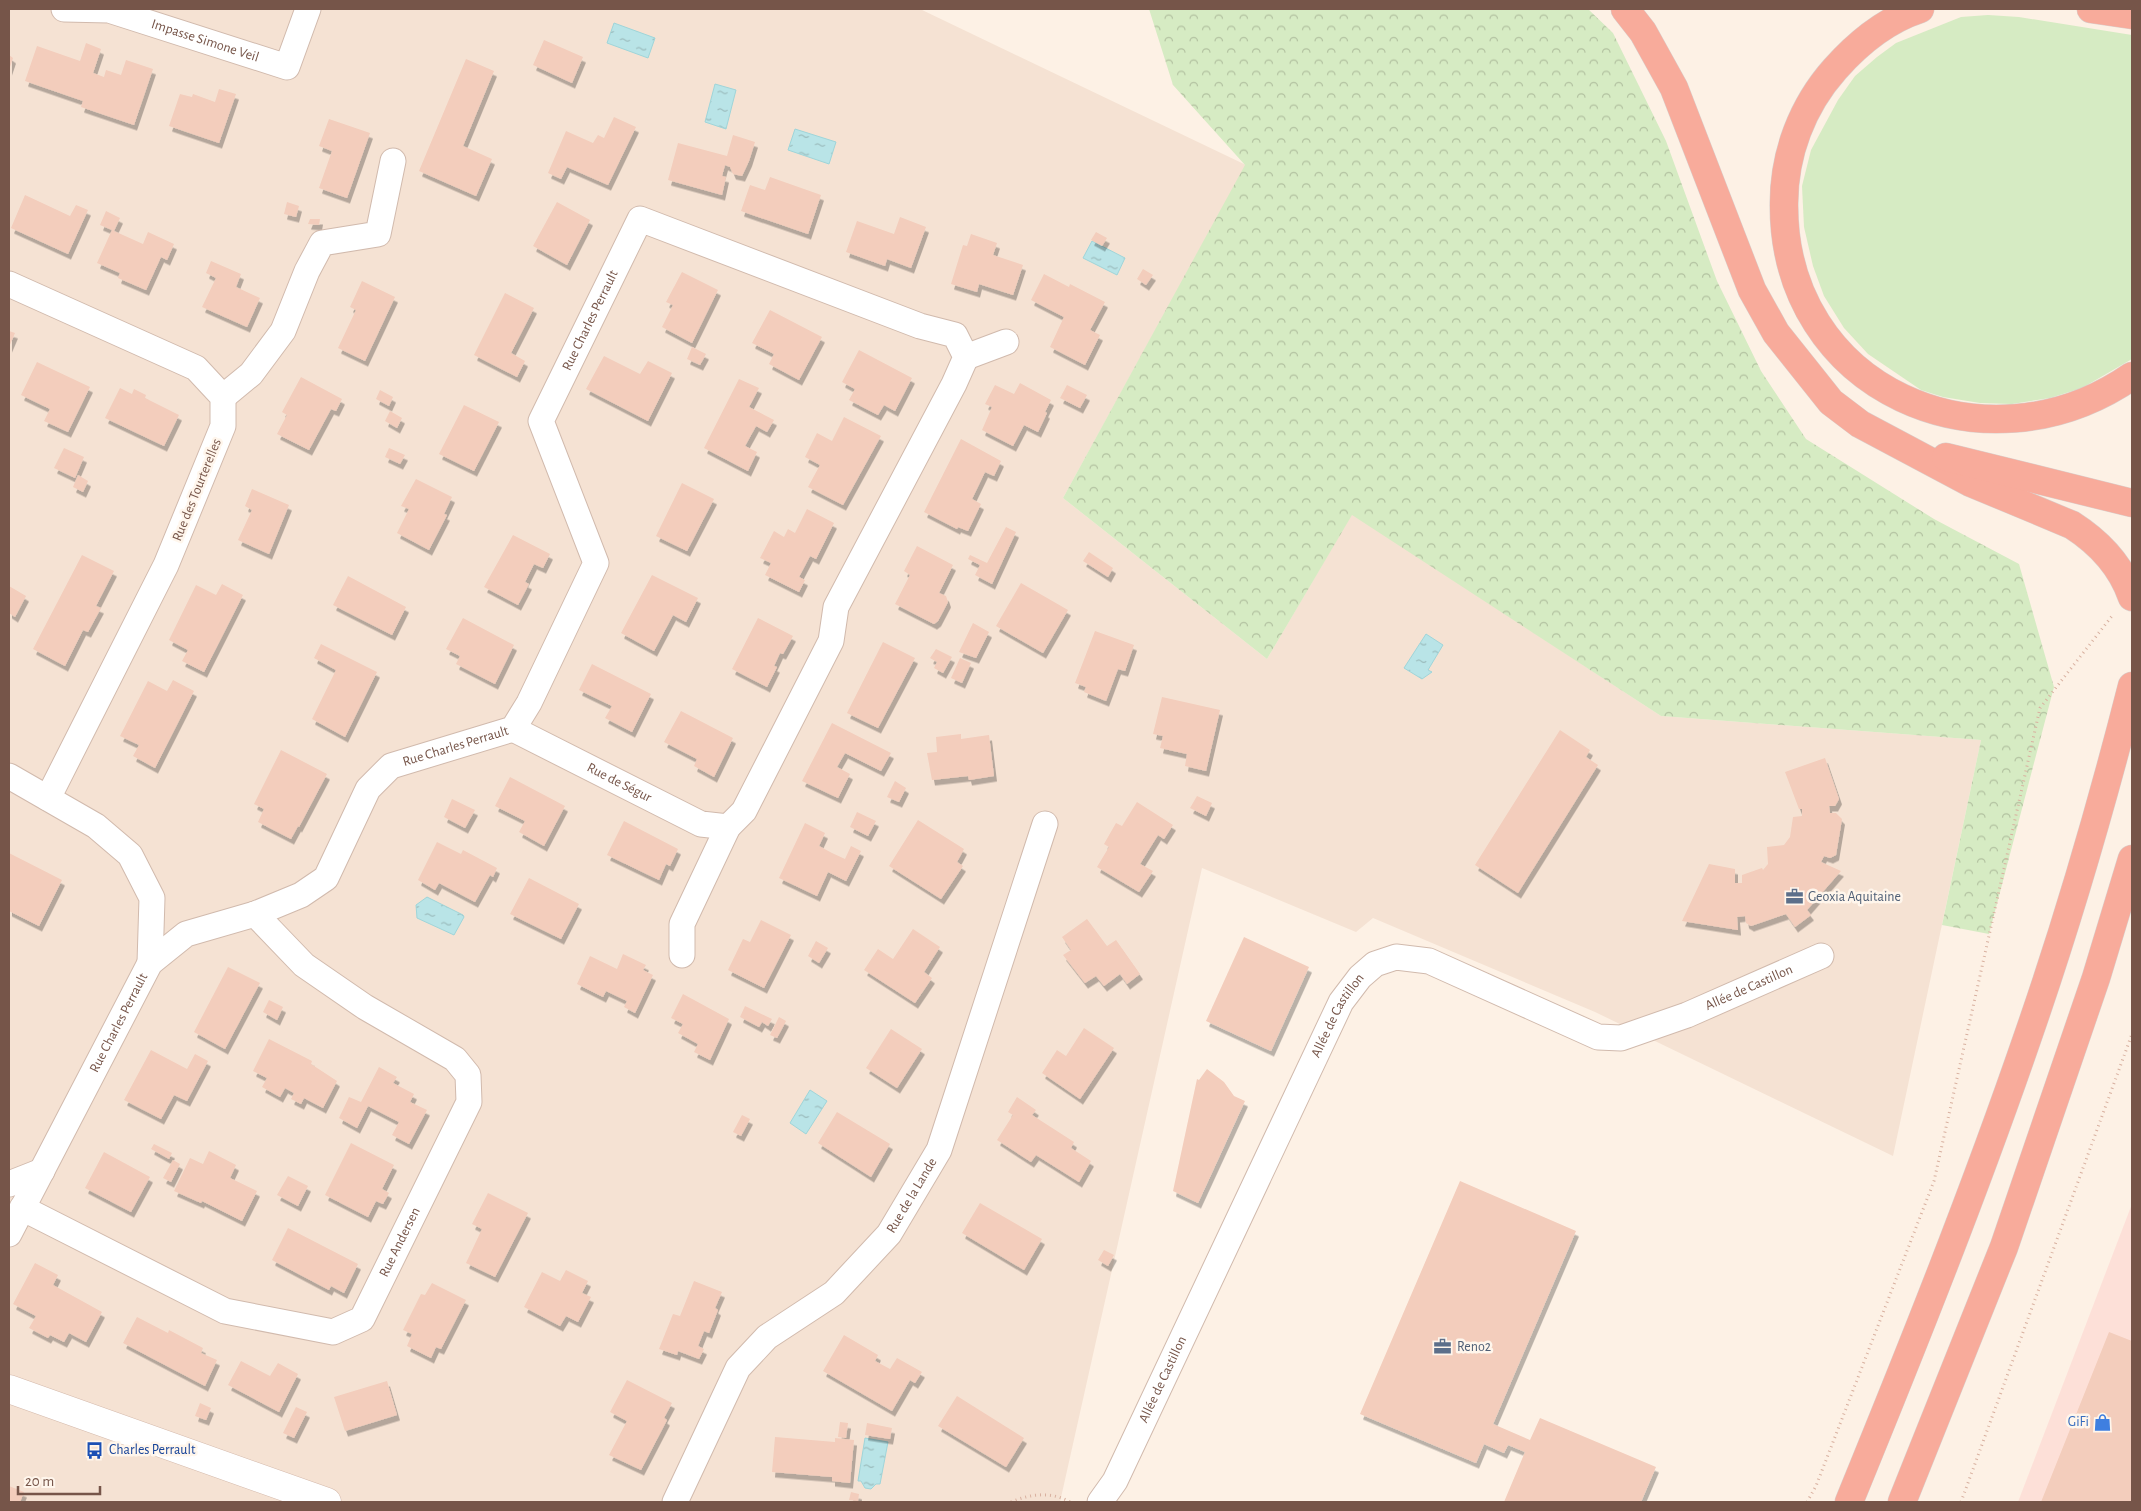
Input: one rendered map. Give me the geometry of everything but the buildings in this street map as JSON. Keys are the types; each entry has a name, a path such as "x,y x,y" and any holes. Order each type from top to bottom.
{"highway":[{"path":"1625,9 1643,32 1674,88 1752,290 1776,333 1831,402 1860,424 1969,482 2072,525 2086,533 2109,554 2130,589"},
{"path":"1920,9 1893,20 1868,37 1846,57 1817,91 1803,116 1787,165 1784,190 1784,219 1792,269 1800,292 1810,311 1835,347 1872,380 1916,406 1947,415 1990,420 2046,415 2068,409 2094,398 2132,376"},
{"path":"2091,9 2132,15"},
{"path":"1899,446 2132,503"},
{"path":"1850,1502 1923,1320 2028,1037 2090,838 2132,686"},
{"path":"1902,1502 2004,1247 2096,978 2132,859"}],"street":[{"name":"Impasse Simone Veil","path":"64,9 108,10 287,67 308,9"},
{"path":"9,284 196,368 223,397 251,374 283,331 307,271 322,242 378,234 393,160"},
{"name":"Rue Charles Perrault","path":"9,1234 16,1202 42,1171 150,962 186,934 255,914 301,895 326,878 368,790 391,766 513,730 529,703 596,563 540,421 640,219 920,326 955,334 966,357"},
{"path":"682,955 682,924 728,827 744,811 831,641 836,607 954,384 966,357 1006,342"},
{"name":"Rue des Tourterelles","path":"48,798 166,565 223,426 223,397"},
{"name":"Rue de Ségur","path":"513,730 701,824 728,827"},
{"path":"9,776 96,826 130,855 152,898 150,962"},
{"name":"Rue de la Lande","path":"675,1502 738,1368 767,1338 834,1293 890,1234 939,1150 1046,824"},
{"name":"Rue Andersen","path":"16,1202 225,1311 334,1332 362,1319 469,1102 468,1075 455,1058 365,1007 304,965 255,914"},
{"name":"Allée de Castillon","path":"1100,1502 1114,1482 1341,1002 1360,977 1375,964 1396,957 1429,961 1598,1037 1621,1038 1687,1015 1820,956"},
{"path":"9,1184 42,1171"},
{"path":"9,1389 327,1502"}],"path":[{"path":"1807,1502 1816,1486 1934,1181 2040,708 2130,589"},
{"path":"1961,1502 2132,1034"},
{"path":"1011,1502 1038,1494 1070,1502"}],"shaded area":[{"path":"9,9 920,9 1246,165 1063,498 1267,659 1352,514 1661,716 1981,740 1893,1156 1595,1012 1373,918 1356,932 1202,868 1060,1502 9,1502"},
{"path":"2132,1204 2132,1502 2018,1502"}],"green space":[{"path":"1149,9 1588,9 1613,33 1666,141 1717,281 1761,371 1806,439 1934,519 2019,564 2054,687 1989,934 1942,925 1981,740 1661,716 1352,515 1267,659 1063,498 1245,165 1173,85"},
{"path":"1988,15 2019,17 2132,35 2132,359 2082,388 2050,398 2012,404 1980,403 1943,397 1921,390 1868,354 1844,328 1824,296 1813,266 1804,227 1802,186 1811,150 1838,100 1855,76 1896,43 1961,17"}],"water":[{"path":"614,23 655,38 648,58 607,43"},
{"path":"715,84 736,90 726,129 705,122"},
{"path":"795,129 836,142 829,164 788,150"},
{"path":"1092,241 1125,258 1117,275 1083,258"},
{"path":"1426,634 1443,645 1428,670 1432,672 1422,679 1404,668"},
{"path":"427,897 463,915 464,917 454,935 417,918 416,905"},
{"path":"810,1090 827,1101 806,1134 790,1123"},
{"path":"865,1438 888,1442 880,1484 876,1484 871,1489 865,1488 861,1481 858,1481"}],"place":[{"name":"Geoxia Aquitaine","path":"1794,897"},
{"name":"Reno2","path":"1443,1347"},
{"name":"GiFi","path":"2103,1422"},
{"name":"Charles Perrault","path":"95,1450"}]}
